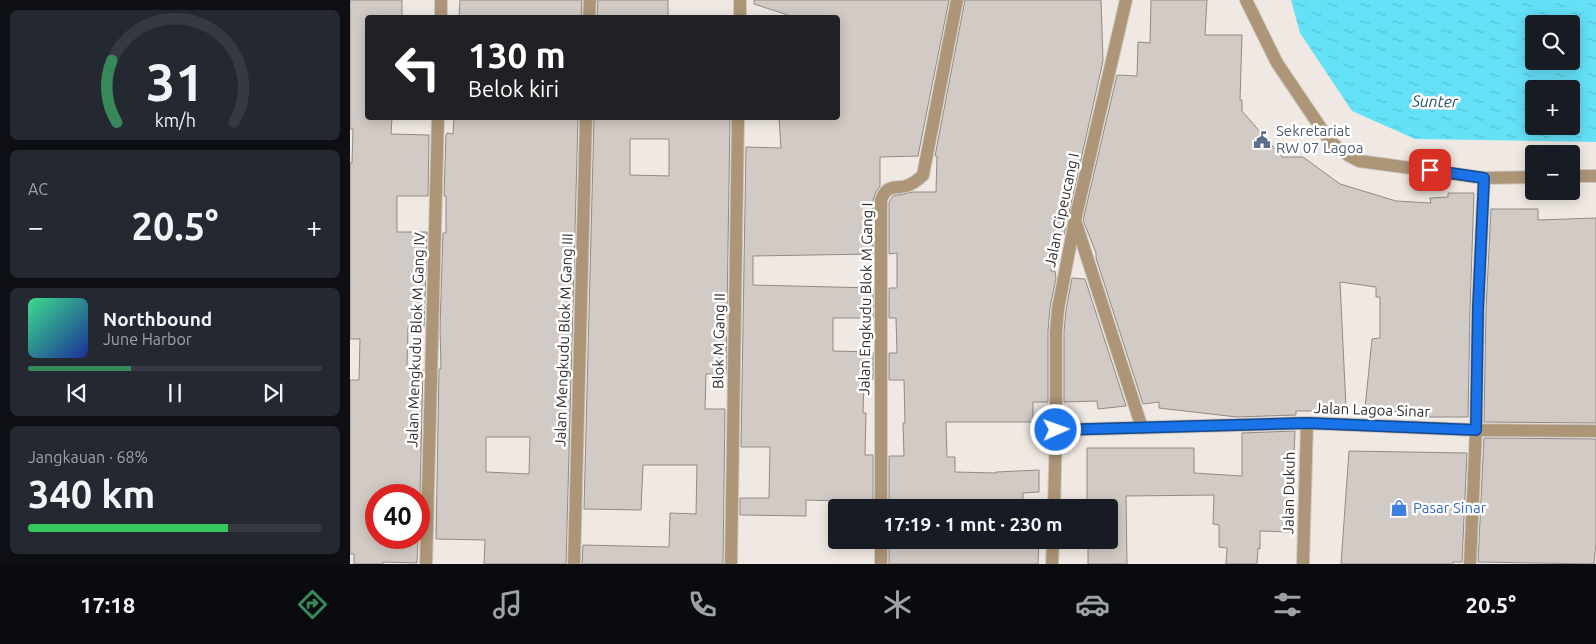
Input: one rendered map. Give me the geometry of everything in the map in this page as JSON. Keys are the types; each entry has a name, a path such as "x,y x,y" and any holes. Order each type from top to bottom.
{"street":[{"path":"441,0 441,15"},
{"path":"589,15 590,0"},
{"path":"740,0 740,15"},
{"name":"Jalan Engkudu Blok M Gang I","path":"881,499 881,200 884,192 890,188 907,186 923,175 957,0"},
{"name":"Jalan Cipeucang I","path":"1054,499 1056,332 1058,309 1075,220 1126,0"},
{"path":"1246,0 1277,63 1327,137 1341,151 1359,160 1484,178 1525,177"},
{"name":"Jalan Mengkudu Blok M Gang IV","path":"426,564 438,120"},
{"name":"Jalan Mengkudu Blok M Gang III","path":"574,564 586,120"},
{"name":"Blok M Gang II","path":"731,564 738,120"},
{"path":"1580,176 1596,176"},
{"path":"1470,564 1484,178"},
{"path":"1075,220 1142,428"},
{"name":"Jalan Lagoa Sinar","path":"1056,430 1307,423 1476,430 1596,432"},
{"name":"Jalan Dukuh","path":"1303,564 1307,423"},
{"path":"881,549 881,564"},
{"path":"1052,564 1053,549"}],"water":[{"name":"Sunter","path":"1291,0 1596,0 1596,142 1415,139 1352,111 1300,33"}],"building":[{"path":"350,0 402,0 402,15 365,15 365,120 392,120 391,134 429,135 428,196 397,196 397,232 427,232 424,327 408,327 407,368 423,369 420,484 365,484 365,549 418,549 417,563 383,562 383,564 354,564 354,554 350,554 350,380 359,380 360,339 350,339 350,163 352,163 353,129 350,129"},
{"path":"460,0 582,0 581,15 459,15"},
{"path":"598,0 668,0 668,15 597,15"},
{"path":"754,0 949,0 918,156 880,157 880,186 873,200 873,254 753,256 753,285 873,288 873,318 833,318 833,351 873,352 873,379 864,379 863,413 866,413 865,455 873,455 873,499 806,500 806,516 740,515 740,498 769,498 770,447 741,447 746,147 781,148 779,120 840,120 840,15 788,15 754,4"},
{"path":"965,0 1101,0 1103,61 1064,235 1053,234 1051,271 1055,271 1056,278 1048,331 1048,402 1033,402 1033,422 946,422 947,457 955,457 955,472 996,473 1039,470 1039,492 1023,493 1023,499 889,499 889,456 904,456 903,423 905,423 904,380 889,380 889,353 897,353 896,318 889,318 889,288 897,288 897,253 889,254 889,202 893,196 913,192 936,192 937,156 935,156"},
{"path":"1151,0 1207,0 1205,35 1242,35 1240,100 1242,100 1242,111 1282,157 1303,157 1340,184 1396,201 1431,203 1430,198 1448,197 1448,193 1474,193 1468,417 1421,417 1420,411 1370,412 1370,408 1365,408 1372,339 1380,338 1380,297 1376,297 1376,287 1340,282 1346,408 1318,408 1318,411 1296,411 1296,415 1237,417 1159,408 1159,402 1143,404 1096,253 1083,220 1117,75 1137,76 1138,42 1150,43"},
{"path":"454,120 578,120 566,564 484,564 485,540 436,539 439,369 441,369 440,328 443,233 446,233 446,196 444,196 447,133 453,134","holes":["486,437 530,437 529,474 486,472"]},
{"path":"594,120 730,120 726,374 706,374 705,409 725,409 723,564 582,564 583,545 669,547 670,513 696,514 697,465 643,465 641,510 584,509","holes":["630,139 669,139 669,176 630,175"]},
{"path":"1491,209 1538,209 1538,220 1596,218 1596,423 1484,422 1486,309"},
{"path":"1072,278 1085,279 1126,406 1098,409 1097,401 1064,402 1064,332"},
{"path":"1295,431 1291,532 1260,531 1260,549 1258,548 1257,564 1226,564 1227,548 1219,547 1219,525 1213,524 1214,495 1126,496 1127,564 1088,564 1088,549 1118,549 1118,499 1087,499 1087,448 1194,448 1194,473 1242,476 1242,433"},
{"path":"1484,438 1596,439 1596,543 1594,564 1478,562"},
{"name":"Pasar Sinar","path":"1349,451 1467,453 1462,562 1453,562 1453,564 1341,564"},
{"path":"889,549 1039,549 1038,564 889,564"}],"place":[{"name":"Sekretariat RW 07 Lagoa","path":"1262,140"},
{"name":"Pasar Sinar","path":"1399,508"}],"route":[{"path":"1056,430 1307,423 1476,430 1478,309 1484,178 1430,170"}]}
